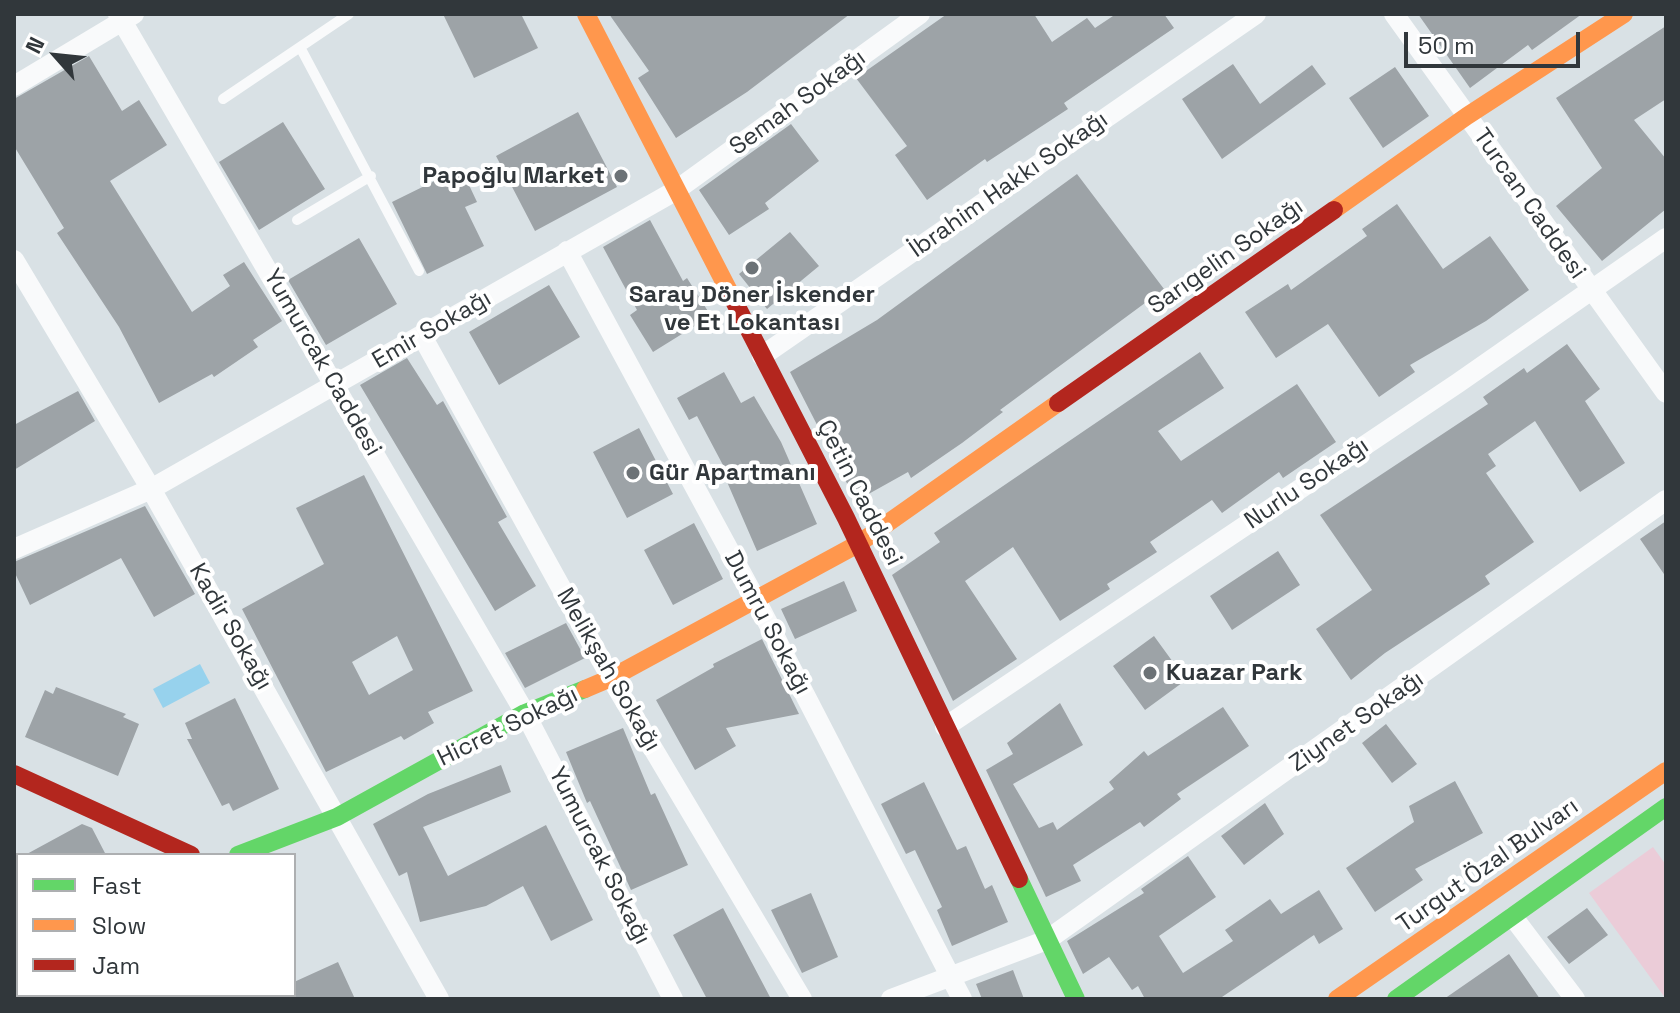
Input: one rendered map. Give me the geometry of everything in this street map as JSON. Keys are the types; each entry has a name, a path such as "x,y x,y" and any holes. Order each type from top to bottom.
{"street":[{"name":"Çetin Caddesi","path":"586,14 858,544 1076,999"},
{"name":"Semah Sokağı","path":"675,191 920,14"},
{"name":"İbrahim Hakkı Sokağı","path":"762,356 1256,14"},
{"name":"Turcan Caddesi","path":"1394,14 1666,393"},
{"name":"Sarıgelin Sokağı","path":"858,544 1467,116 1624,14"},
{"path":"14,86 124,16"},
{"name":"Yumurcak Caddesi","path":"124,16 525,713"},
{"name":"Emir Sokağı","path":"14,549 151,489 675,191"},
{"name":"Nurlu Sokağı","path":"945,727 1666,238"},
{"name":"Dumru Sokağı","path":"567,251 756,600 962,999"},
{"name":"Kadir Sokağı","path":"14,260 151,489 439,999"},
{"name":"Melikşah Sokağı","path":"422,336 611,678 802,999"},
{"name":"Ziynet Sokağı","path":"891,999 1047,940 1569,573 1666,500"},
{"name":"Hicret Sokağı","path":"243,853 337,817 525,713 611,678 858,544"},
{"name":"Yumurcak Sokağı","path":"525,713 673,999"},
{"name":"Turgut Özal Bulvarı","path":"1337,999 1666,771"},
{"path":"14,774 187,853"},
{"path":"1396,999 1666,807"},
{"path":"1513,917 1575,999"}],"lane":[{"path":"223,99 349,14"},
{"path":"300,47 419,271"},
{"path":"297,220 371,176"}],"shaded area":[{"path":"1653,847 1666,865 1666,999 1589,893"}],"water":[{"path":"200,664 210,683 163,708 153,689"}],"building":[{"path":"443,14 521,14 538,48 474,78"},
{"path":"609,14 850,14 747,92 676,138 638,78 649,71"},
{"path":"947,14 1034,14 1052,42 1087,18 1095,28 1116,14 1164,14 1174,28 1064,103 1068,109 987,162 985,159 927,200 895,155 907,146 856,78"},
{"path":"1418,14 1582,14 1532,50 1528,45 1470,88"},
{"path":"1666,26 1666,99 1634,120 1666,159 1666,209 1602,261 1556,206 1602,168 1556,98"},
{"path":"89,56 122,111 139,100 167,145 110,181 192,312 230,286 223,275 244,262 282,321 253,340 258,347 214,377 212,374 159,403 119,327 57,233 64,228 14,146 14,99"},
{"path":"1233,64 1260,104 1312,65 1326,84 1222,159 1182,99"},
{"path":"1395,67 1429,116 1383,148 1349,98"},
{"path":"578,112 617,187 535,231 496,156"},
{"path":"283,122 325,189 259,230 219,162"},
{"path":"791,124 819,161 765,203 769,209 729,235 699,190"},
{"path":"461,168 477,202 465,207 484,246 427,274 392,202"},
{"path":"1077,174 1164,289 1000,410 1003,412 962,443 911,478 908,472 856,501 790,372 877,320"},
{"path":"1397,204 1443,269 1490,236 1529,290 1486,321 1410,365 1415,372 1379,397 1328,324 1276,358 1245,312 1288,284 1291,290 1367,236 1362,229"},
{"path":"650,220 683,281 687,278 711,316 653,352 630,315 637,310 603,247"},
{"path":"790,232 819,266 767,309 739,274"},
{"path":"359,238 397,304 326,345 288,280"},
{"path":"549,285 580,337 499,385 469,332"},
{"path":"1567,344 1600,389 1585,401 1625,463 1580,492 1535,421 1488,454 1496,466 1486,473 1534,542 1485,576 1490,584 1385,653 1351,680 1316,629 1372,590 1320,515 1488,404 1483,397 1524,368 1527,373"},
{"path":"1200,352 1224,388 1158,431 1181,461 1297,384 1336,442 1283,478 1279,472 1222,513 1212,500 1150,542 1157,552 1107,584 1110,589 1060,621 1013,547 965,581 1017,659 953,701 892,575 940,542 934,533"},
{"path":"407,358 437,405 443,401 507,517 498,522 536,586 495,611 360,385"},
{"path":"724,372 741,403 754,396 781,442 817,524 757,551 721,468 724,467 697,416 689,420 677,398"},
{"path":"78,391 95,421 14,470 14,425"},
{"name":"Gür Apartmanı","path":"639,428 673,494 627,518 593,452"},
{"path":"364,475 473,691 428,712 434,723 404,740 401,736 326,772 242,609 324,564 296,508","holes":["397,636 413,670 369,695 352,662"]},
{"path":"145,506 195,594 154,617 121,558 30,605 14,571 14,562"},
{"path":"1666,521 1666,577 1640,539"},
{"path":"694,523 723,579 673,605 644,550"},
{"path":"1278,551 1300,585 1232,630 1210,596"},
{"path":"844,581 857,611 795,639 781,609"},
{"path":"566,623 585,658 525,688 505,653"},
{"name":"Kuazar Park","path":"1154,636 1186,680 1145,710 1113,666"},
{"path":"762,639 799,714 726,728 736,746 695,770 656,700 714,667 713,664"},
{"path":"56,687 126,714 123,717 139,724 118,776 25,737 45,690 53,694"},
{"path":"235,698 279,789 233,811 229,803 222,806 187,739 192,739 185,723"},
{"path":"1060,703 1083,745 1013,784 1039,828 1053,822 1057,830 1114,789 1109,782 1144,751 1148,756 1223,707 1249,746 1177,794 1181,799 1144,827 1140,822 1073,865 1081,881 1046,897 986,770 1013,754 1007,743"},
{"path":"1386,724 1417,764 1392,783 1362,743"},
{"path":"623,728 651,795 655,793 688,865 631,890 590,801 587,803 566,752"},
{"path":"501,765 511,792 423,827 448,876 546,825 593,920 551,941 523,886 486,906 420,922 407,872 399,876 373,824 428,794"},
{"path":"1455,781 1483,833 1415,869 1423,880 1375,912 1346,868 1414,822 1409,806"},
{"path":"924,782 957,850 966,846 985,889 992,885 1008,922 952,946 937,910 942,907 915,850 906,854 881,804"},
{"path":"1265,803 1284,834 1244,865 1221,836"},
{"path":"82,824 92,828 105,853 29,853"},
{"path":"1188,856 1216,897 1159,936 1183,973 1233,941 1225,930 1270,899 1281,914 1319,890 1343,929 1319,944 1314,935 1219,999 1145,999 1138,986 1132,990 1109,957 1083,974 1067,941 1144,893 1141,889"},
{"path":"811,893 838,957 802,973 771,910"},
{"path":"723,908 771,999 707,999 673,935"},
{"path":"1587,908 1608,935 1569,964 1547,937"},
{"path":"1509,954 1540,999 1444,999"},
{"path":"338,962 355,999 294,999 296,981"},
{"path":"1013,970 1024,999 982,999 976,984"}],"traffic: fast":[{"path":"243,853 337,817 525,713 585,689"},
{"path":"1396,999 1666,807"},
{"path":"1019,879 1076,999"}],"traffic: slow":[{"path":"586,14 732,297"},
{"path":"1334,210 1467,116 1624,14"},
{"path":"585,689 611,678 858,544 1058,403"},
{"path":"1337,999 1666,771"}],"traffic: jam":[{"path":"1058,403 1334,210"},
{"path":"732,297 846,518 1019,879"},
{"path":"14,774 187,853"}],"place":[{"name":"Papoğlu Market","path":"621,176"},
{"name":"Saray Döner İskender ve Et Lokantası","path":"752,268"},
{"name":"Gür Apartmanı","path":"633,473"},
{"name":"Kuazar Park","path":"1150,673"}]}
